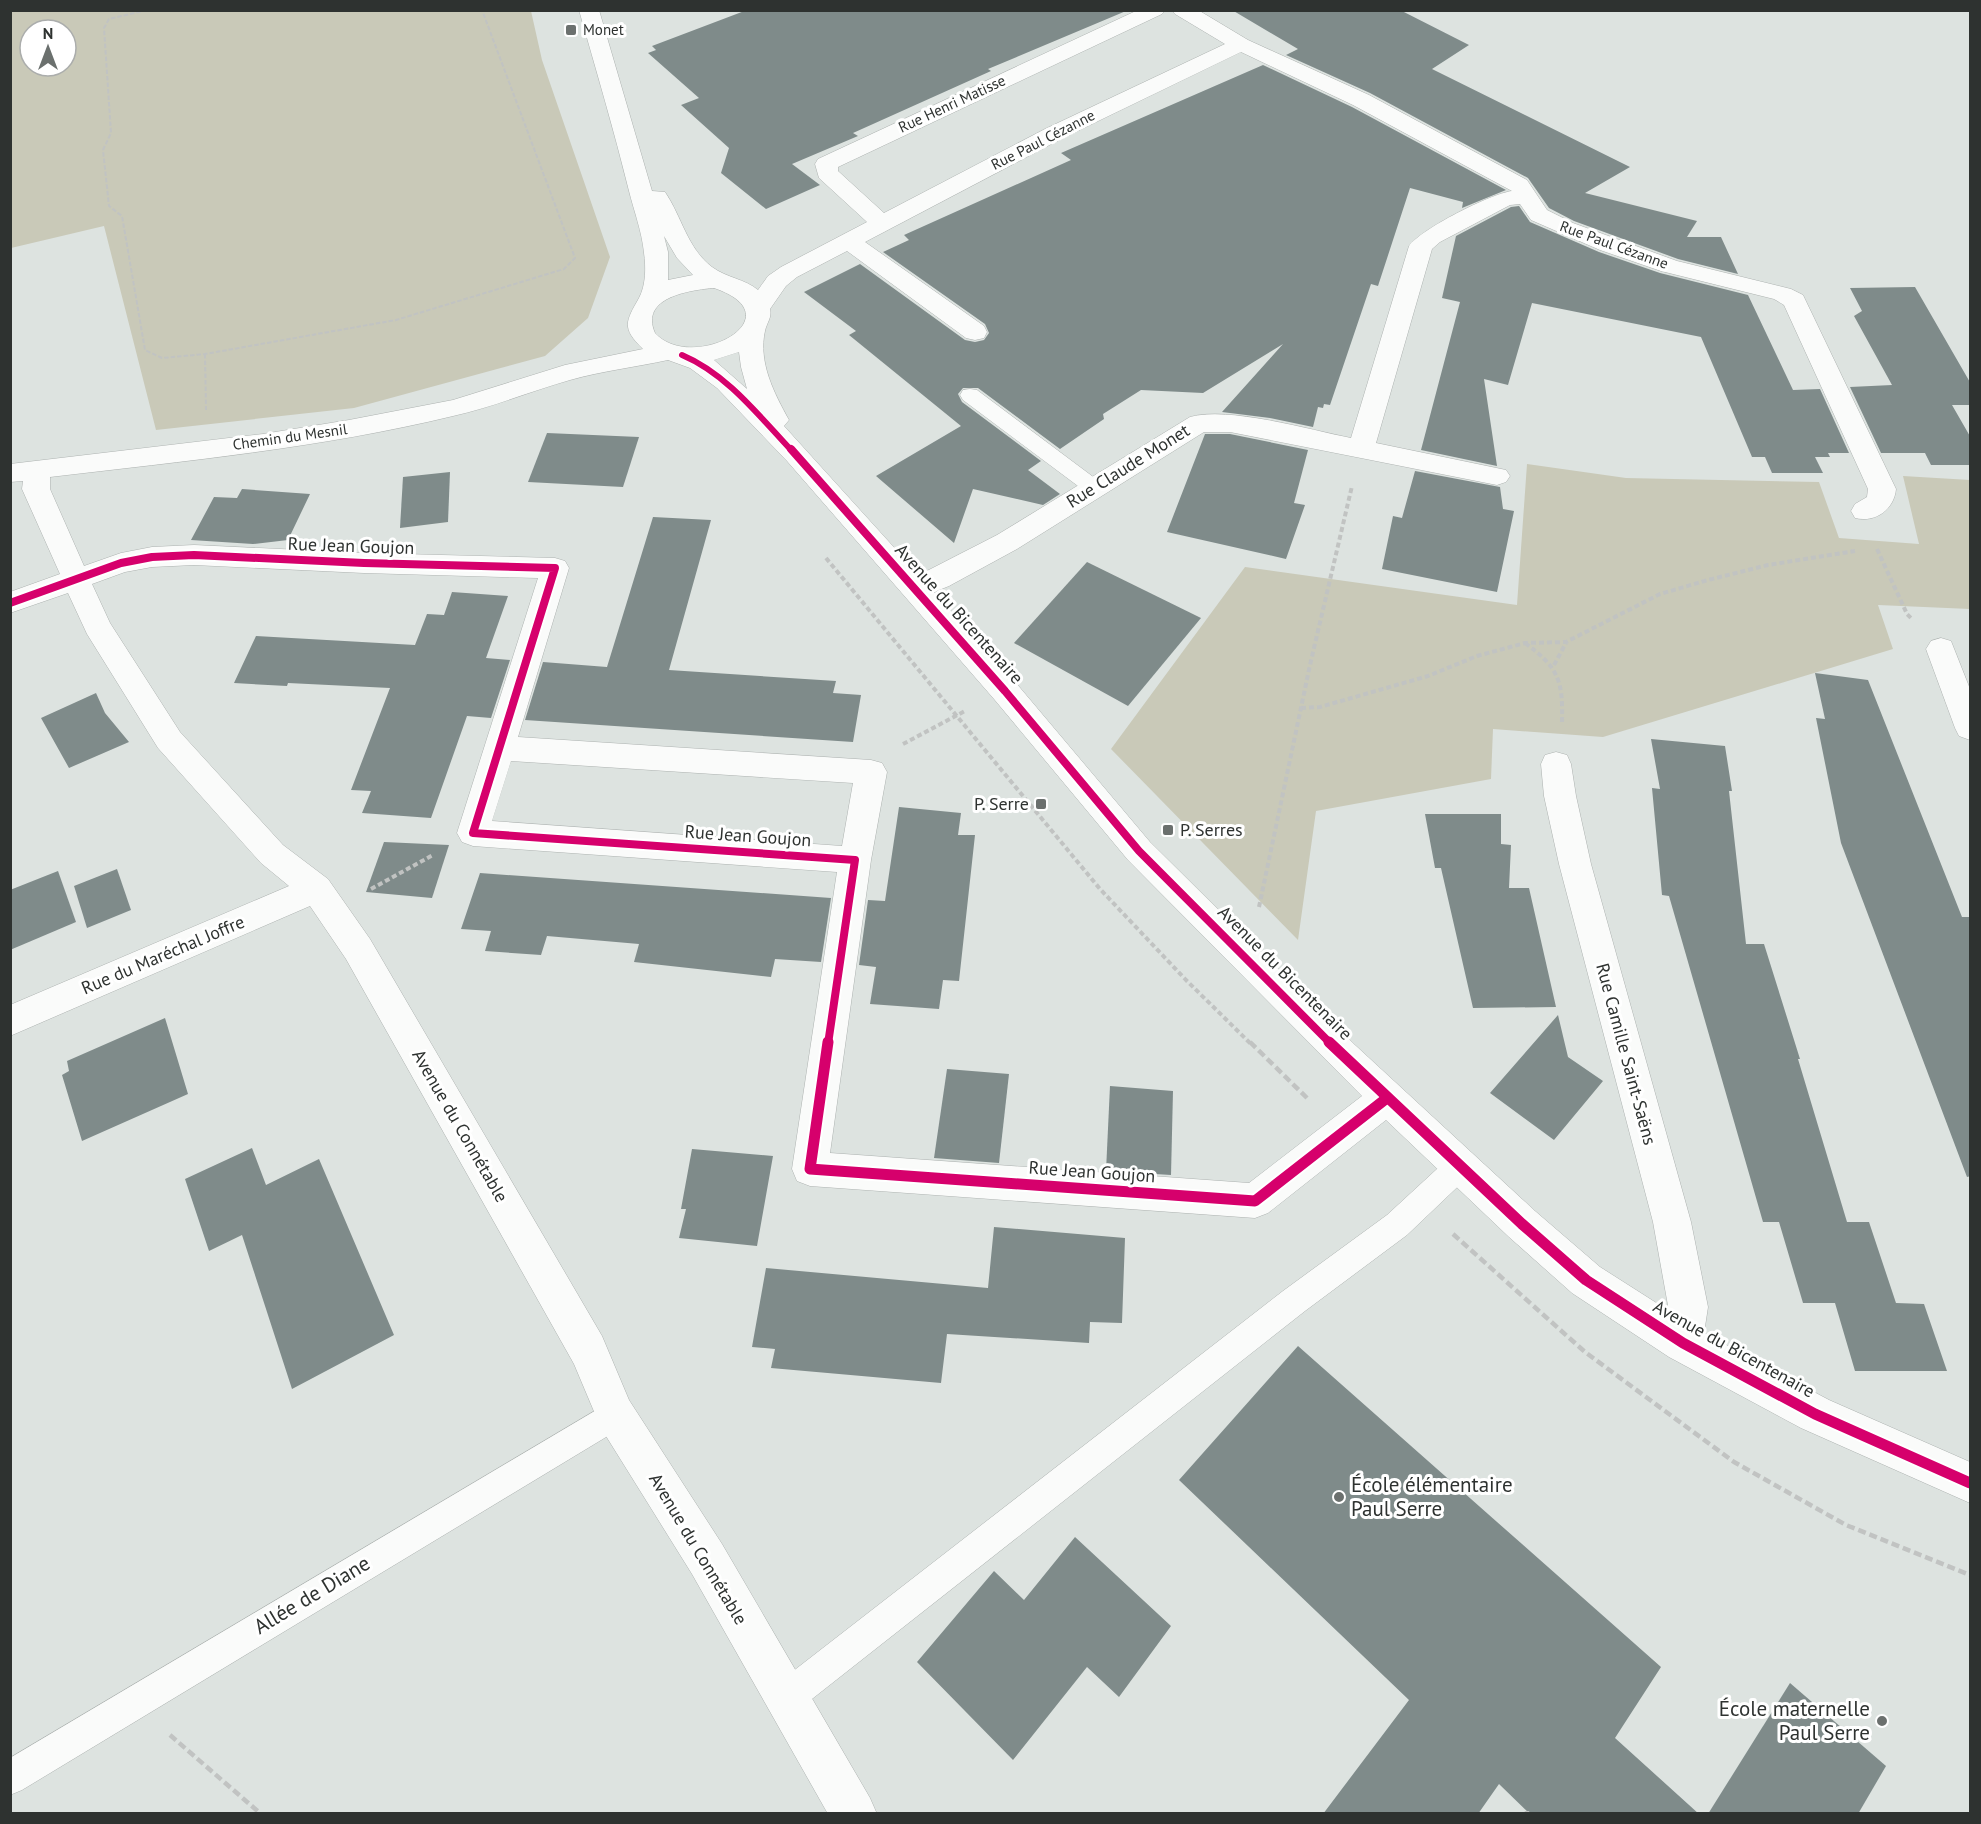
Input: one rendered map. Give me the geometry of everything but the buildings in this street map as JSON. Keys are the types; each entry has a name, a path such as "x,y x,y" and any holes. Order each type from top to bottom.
{"street":[{"name":"Rue Henri Matisse","path":"881,222 827,172 826,164 1155,10"},
{"name":"Rue Paul Cézanne","path":"1182,10 1241,44 1361,100 1519,185 1539,215 1608,245 1669,266 1782,294 1794,300 1882,489 1882,498 1875,506 1865,511"},
{"path":"592,11 656,252 657,275 640,330 649,342 676,354 706,355 734,347 755,320 753,298 697,268 685,256 670,222 629,145"},
{"name":"Rue Paul Cézanne","path":"755,320 777,281 789,272 1053,134 1241,44"},
{"path":"1361,450 1408,285 1422,246 1432,237 1504,199 1525,196"},
{"path":"848,241 975,332"},
{"name":"Rue Paul Cézanne","path":"726,284 777,281"},
{"path":"645,310 670,288 682,284 726,284"},
{"name":"Chemin du Mesnil","path":"565,373 610,345 645,310"},
{"name":"Avenue du Bicentenaire","path":"755,320 750,359 760,391 796,455"},
{"name":"Chemin du Mesnil","path":"24,471 201,450 349,429 453,408 504,394 565,373 676,354"},
{"name":"Avenue du Bicentenaire","path":"676,354 699,362 726,382 796,455 1005,691 1139,850 1343,1056 1522,1224 1586,1280 1683,1343 1815,1414 1971,1483"},
{"name":"Rue Claude Monet","path":"913,588 939,579 998,547 1199,423 1230,423 1497,476"},
{"name":"Avenue du Connétable","path":"24,471 36,489 97,626 169,740 272,854 323,900 364,960 588,1350 615,1414 707,1559 854,1814"},
{"name":"Rue Jean Goujon","path":"75,579 121,563 152,557 194,555 376,564 555,568 473,833 855,860"},
{"path":"10,603 75,579"},
{"path":"1941,650 1971,728"},
{"path":"499,748 871,772"},
{"name":"Rue Camille Saint-Saëns","path":"1556,764 1560,796 1575,864 1672,1222 1689,1307 1683,1343"},
{"name":"Rue Jean Goujon","path":"871,772 855,860 810,1169 1255,1201 1387,1098"},
{"name":"Rue du Maréchal Joffre","path":"10,1021 323,900"}],"lane":[{"path":"970,395 1094,488"},
{"path":"786,1698 1294,1301 1397,1225 1460,1166"},
{"name":"Allée de Diane","path":"10,1778 615,1414"}],"path":[{"path":"147,10 109,20 104,28 111,132 103,150 109,206 122,216 146,350 162,358 205,354 396,320 564,269 575,258 482,10"},
{"path":"201,450 206,411 205,354"},
{"path":"1258,912 1300,708 1361,450"},
{"path":"1865,511 1873,541 1907,614 1941,650"},
{"path":"1300,708 1320,707 1407,682 1477,656 1525,642 1566,642 1660,594 1768,566 1830,554 1860,551"},
{"path":"1869,551 1878,551"},
{"path":"1525,642 1554,665 1560,678 1562,696 1560,744 1556,764"},
{"path":"1554,665 1566,642"},
{"path":"871,772 902,744 1005,691"},
{"path":"323,900 473,833"},
{"path":"1296,1088 1343,1056"},
{"path":"134,1703 261,1814"}],"green space":[{"path":"10,11 531,11 542,60 610,257 588,318 545,356 354,408 156,430 104,226 11,248"},
{"path":"1527,464 1626,478 1819,482 1839,538 1919,544 1903,476 1970,480 1970,609 1878,605 1893,649 1603,737 1493,729 1491,779 1316,811 1298,940 1111,749 1245,567 1517,605"}],"cycle path":[{"path":"682,355 699,362 726,382 796,455 1005,691 1139,851 1343,1056 1522,1224 1586,1280 1683,1343 1815,1414 1970,1483"},
{"path":"10,603 121,563 152,557 194,555 364,563 555,568 473,833 855,860 810,1169 1255,1201 1387,1098"}],"place":[{"name":"Monet","path":"571,30"},
{"name":"P. Serre","path":"1041,804"},
{"name":"P. Serres","path":"1168,830"},
{"name":"École élémentaire Paul Serre","path":"1339,1497"},
{"name":"École maternelle Paul Serre","path":"1882,1721"}]}
